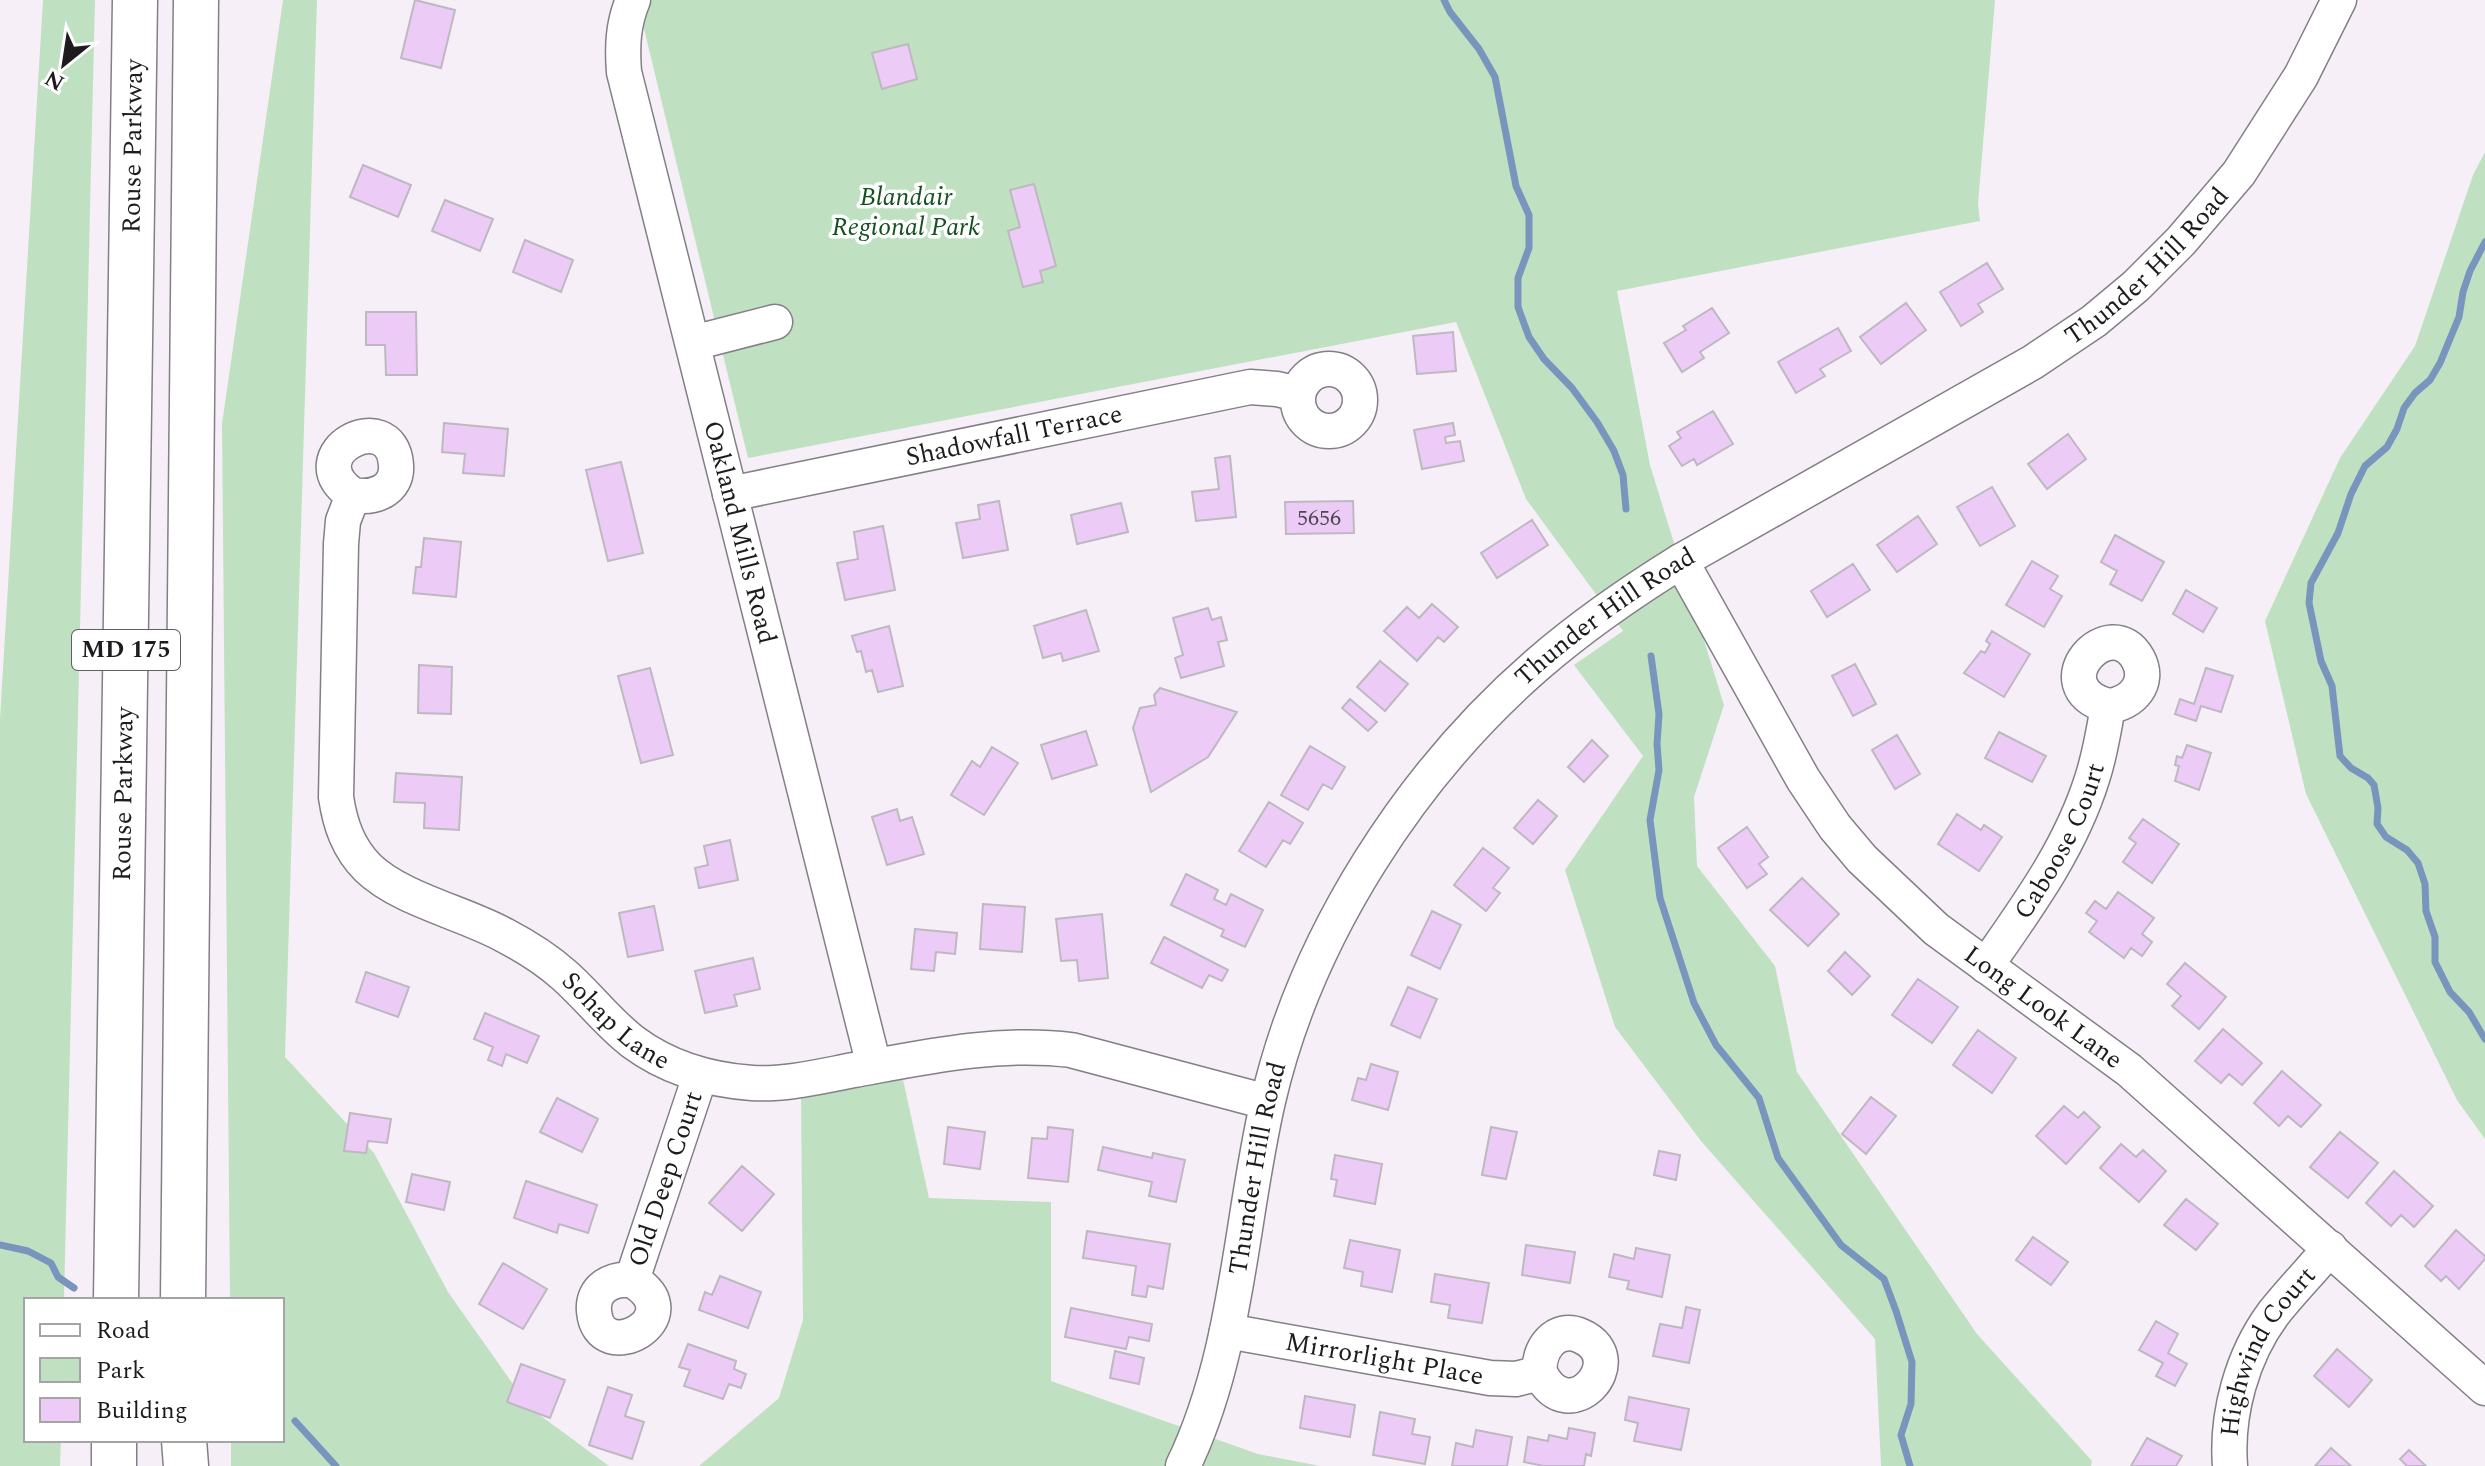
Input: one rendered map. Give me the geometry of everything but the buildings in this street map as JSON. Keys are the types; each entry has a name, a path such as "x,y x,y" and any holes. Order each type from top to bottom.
{"main road":[{"name":"Rouse Parkway","path":"116,1298 135,0"},
{"name":"MD 175","path":"183,1298 196,0"},
{"path":"114,1442 114,1466"},
{"path":"183,1442 184,1466"}],"street":[{"name":"Oakland Mills Road","path":"633,0 626,17 622,44 624,72 874,1066"},
{"name":"Thunder Hill Road","path":"1183,1466 1214,1389 1267,1102 1282,1046 1323,948 1348,900 1381,846 1449,753 1536,666 1633,591 2033,362 2094,321 2136,286 2181,241 2239,173 2301,76 2339,0"},
{"path":"693,343 775,322"},
{"name":"Shadowfall Terrace","path":"730,494 1250,387 1298,394"},
{"name":"Sohap Lane","path":"353,495 343,521 341,544 336,797 341,826 353,847 368,868 389,883 502,934 550,963 634,1043 700,1076 756,1083 789,1081 1003,1048 1040,1046 1071,1050 1267,1102"},
{"name":"Long Look Lane","path":"1681,561 1803,779 1835,827 1862,859 1936,929 2129,1070 2485,1388"},
{"name":"Caboose Court","path":"1986,966 2041,887 2074,826 2092,780 2108,706"},
{"name":"Old Deep Court","path":"632,1280 700,1076"},
{"name":"Highwind Court","path":"2230,1466 2228,1446 2233,1410 2243,1373 2256,1343 2273,1314 2330,1248"},
{"name":"Mirrorlight Place","path":"1227,1331 1490,1378 1516,1379 1540,1373"}],"green space":[{"path":"43,0 95,0 64,1298 24,1298 24,1442 61,1442 60,1466 0,1466 0,719"},
{"path":"283,0 317,0 285,1057 374,1153 448,1292 530,1408 609,1466 231,1466 231,1442 284,1442 284,1298 230,1298 222,424"},
{"name":"Blandair Regional Park","path":"637,0 1995,0 1978,204 1980,221 1617,291 1650,465 1724,705 1694,797 1697,866 1775,966 1797,1072 1977,1334 2092,1461 2091,1466 1881,1466 1875,1339 1701,1141 1615,1027 1565,870 1643,756 1574,665 1623,631 1526,499 1456,322 748,458"},
{"path":"2485,152 2485,1139 2457,1100 2306,794 2265,621 2340,458 2415,346 2473,175"},
{"path":"902,1075 929,1198 1051,1202 1051,1381 1258,1454 1320,1466 699,1466 779,1398 803,1320 801,1095"}],"waterway":[{"path":"1444,0 1495,77 1516,186 1529,215 1529,248 1518,278 1518,307 1529,337 1544,359 1572,388 1614,451 1623,475 1626,509"},
{"path":"2485,242 2470,271 2459,317 2440,363 2430,380 2404,408 2387,447 2365,466 2351,494 2338,533 2311,583 2309,603 2321,661 2332,686 2340,756 2374,785 2377,824 2386,837 2407,850 2418,863 2425,884 2426,911 2435,937 2435,962 2450,992 2469,1012 2485,1039"},
{"path":"1651,656 1659,714 1659,770 1650,820 1660,898 1694,1003 1716,1045 1759,1098 1778,1158 1841,1245 1884,1279 1912,1362 1911,1404 1901,1435 1910,1466"},
{"path":"0,1245 28,1251 51,1263 58,1277 74,1288"},
{"path":"295,1421 336,1466"}]}
